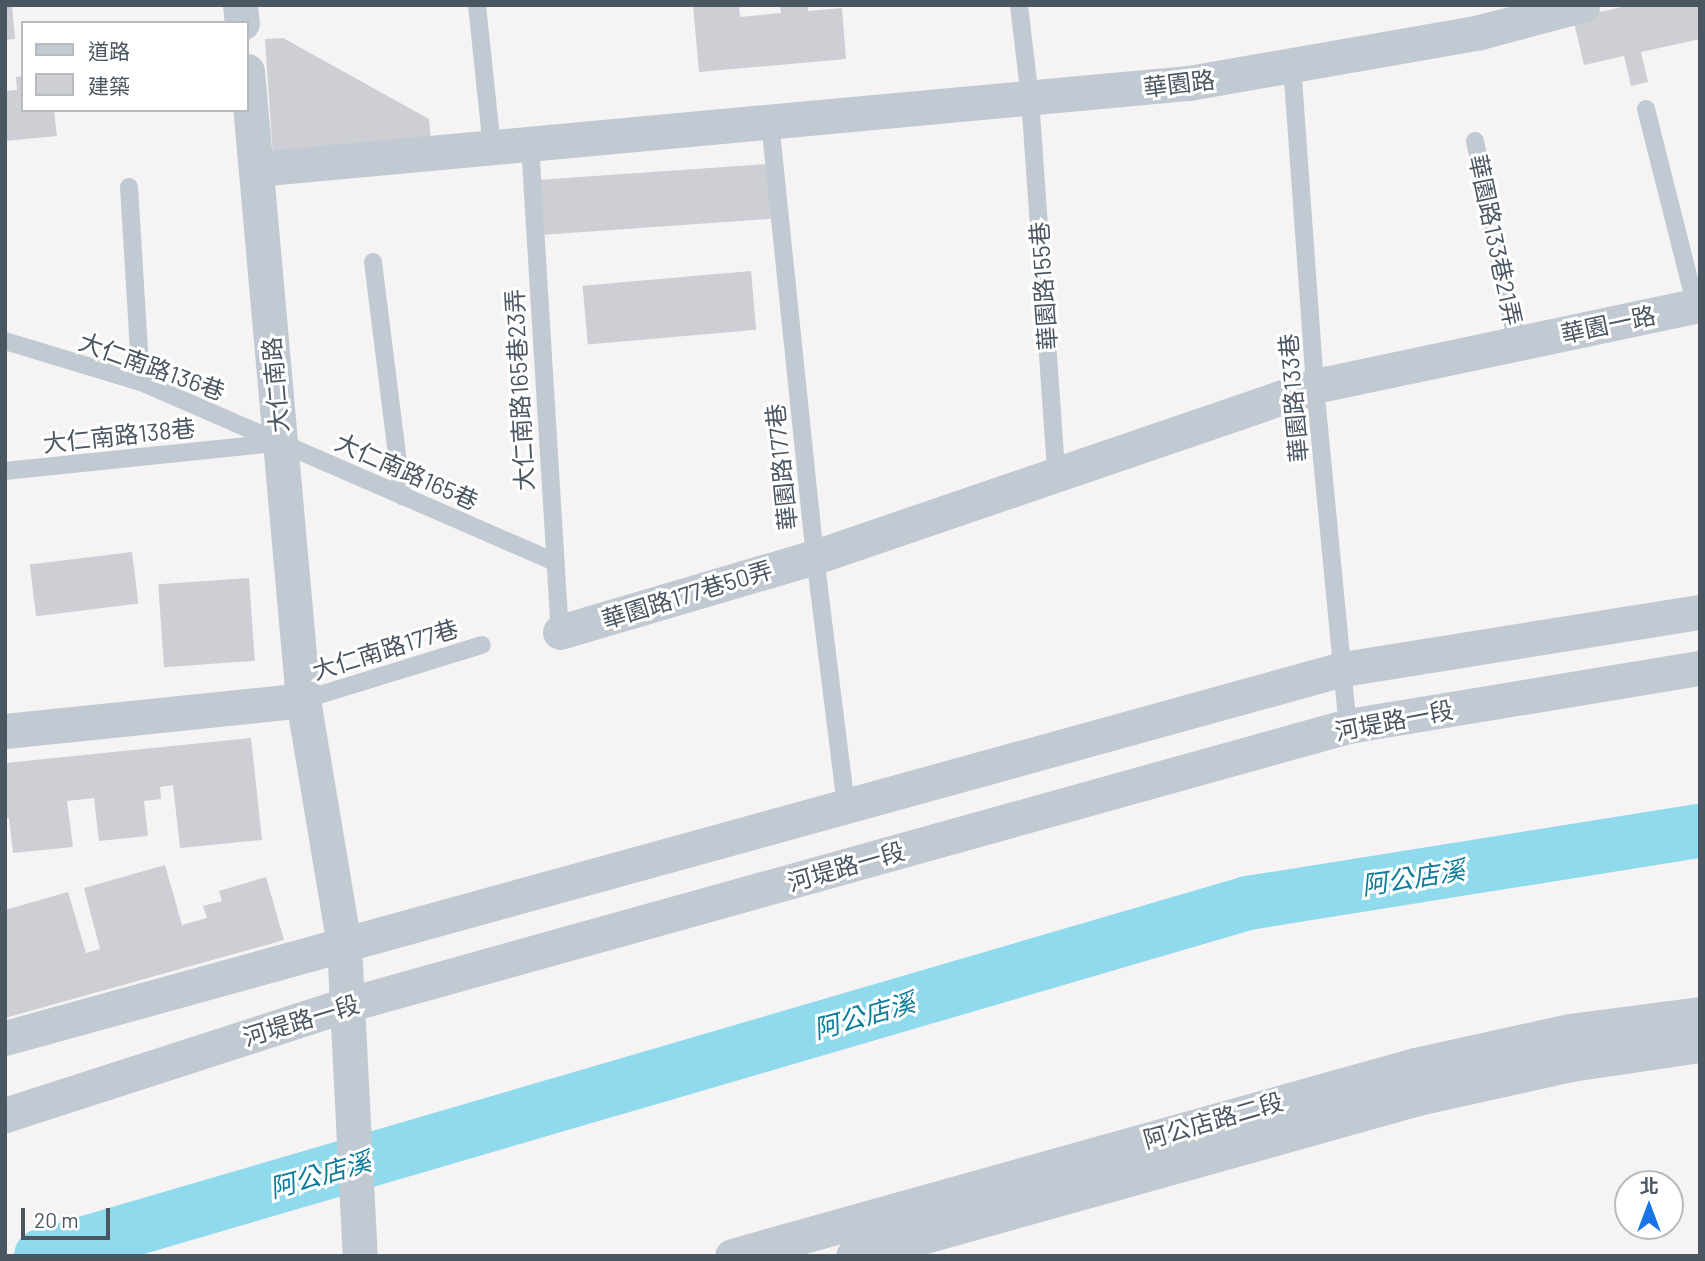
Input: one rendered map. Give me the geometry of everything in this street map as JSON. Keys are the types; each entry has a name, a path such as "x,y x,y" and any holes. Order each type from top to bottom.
{"street":[{"name":"華園路","path":"256,170 1189,83 1480,32 1582,5"},
{"name":"大仁南路","path":"248,82 303,700 344,944 348,1066 360,1256"},
{"name":"華園一路","path":"1517,343 1698,305"},
{"name":"華園路133巷21弄","path":"1315,386 1517,343"},
{"path":"815,556 1315,386"},
{"name":"華園路177巷50弄","path":"559,632 815,556"},
{"path":"5,1038 1343,669 1700,612"},
{"name":"河堤路一段","path":"5,1115 346,1005 1348,726 1700,667"},
{"path":"5,731 303,700"},
{"name":"阿公店路二段","path":"732,1256 1415,1065 1569,1031 1700,1014"},
{"name":"阿公店路二段","path":"853,1256 1418,1098 1571,1064 1700,1045"}],"lane":[{"path":"477,5 492,148"},
{"name":"華園路155巷","path":"1019,5 1030,98 1056,474"},
{"name":"華園路133巷","path":"1292,65 1315,386 1348,726"},
{"path":"1646,109 1698,305"},
{"name":"華園路177巷","path":"770,122 815,556 846,806"},
{"name":"華園路133巷21弄","path":"1475,141 1517,343"},
{"name":"大仁南路165巷23弄","path":"530,144 559,632"},
{"path":"129,187 141,382"},
{"path":"373,262 402,496"},
{"name":"大仁南路136巷","path":"5,341 141,382 280,443"},
{"name":"大仁南路165巷","path":"280,443 553,562"},
{"name":"大仁南路138巷","path":"5,471 280,443"},
{"name":"大仁南路177巷","path":"303,700 482,645"}],"building":[{"path":"5,5 12,5 15,39 5,40"},
{"path":"693,5 739,5 740,17 781,13 780,5 808,5 808,11 842,8 846,59 699,72"},
{"path":"1631,5 1700,5 1700,39 1641,52 1648,82 1631,86 1624,56 1584,65 1573,18"},
{"path":"283,38 429,119 431,140 273,158 265,39"},
{"path":"21,76 21,112 54,112 57,136 5,141 5,91 17,90 16,77"},
{"path":"767,164 771,219 544,235 541,180"},
{"path":"751,271 756,330 588,345 583,286"},
{"path":"132,552 138,604 36,616 30,565"},
{"path":"249,578 255,661 164,667 158,584"},
{"path":"251,738 262,840 180,848 173,785 160,787 161,799 144,801 148,836 99,841 94,798 67,801 73,847 13,853 9,818 5,818 5,763"},
{"path":"165,865 182,925 207,918 203,906 222,901 219,891 266,877 284,940 5,1018 5,910 68,892 86,953 100,949 84,888"}],"waterway":[{"name":"阿公店溪","path":"41,1256 1248,903 1700,831"}]}
